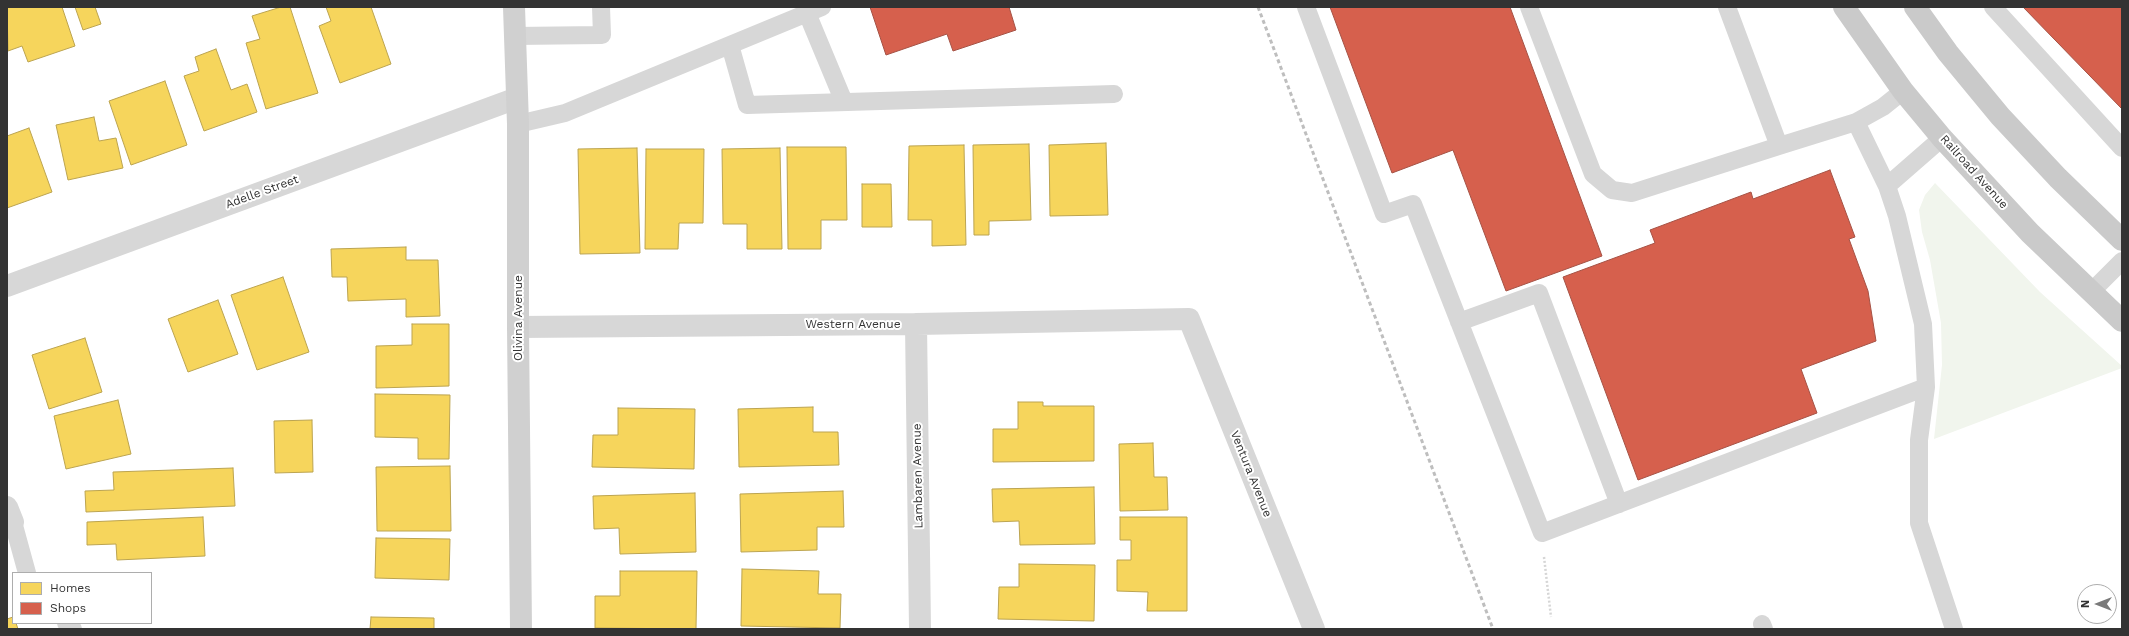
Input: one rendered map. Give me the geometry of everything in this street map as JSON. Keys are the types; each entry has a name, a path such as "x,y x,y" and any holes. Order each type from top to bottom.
{"main road":[{"name":"Railroad Avenue","path":"1844,7 1903,90 1942,138 2025,228 2122,321"},
{"path":"1915,7 1948,53 2000,116 2058,178 2122,240"}],"street":[{"name":"Olivina Avenue","path":"514,7 518,124 518,327 521,629"},
{"name":"Adelle Street","path":"7,286 516,98"},
{"name":"Western Avenue","path":"518,327 1189,320"},
{"name":"Ventura Avenue","path":"1189,320 1314,629"},
{"name":"Lambaren Avenue","path":"916,324 920,629"}],"lane":[{"path":"514,36 602,35 601,7"},
{"path":"1306,7 1384,214 1413,204 1542,533 1926,387"},
{"path":"1529,7 1593,174 1612,190 1632,193 1856,122 1883,107 1903,90"},
{"path":"1727,7 1779,146"},
{"path":"1993,7 2122,148"},
{"path":"518,124 565,113 814,10 844,102"},
{"path":"730,45 747,105 1114,94"},
{"path":"1856,122 1887,186 1897,216 1922,324 1926,387 1919,440 1919,523 1954,629"},
{"path":"1887,186 1942,138"},
{"path":"2091,292 2122,261"},
{"path":"1459,322 1539,293 1619,504"},
{"path":"10,515 27,572"}],"path":[{"path":"1542,533 1551,617"}],"shaded area":[{"path":"1935,183 2040,292 2122,366 2122,368 1934,439 1942,365 1941,323 1930,260 1922,232 1919,210 1925,195"}],"building: Homes":[{"path":"7,7 62,7 75,46 28,62 22,46 8,51"},
{"path":"75,7 95,7 101,24 83,30"},
{"path":"281,7 290,7 318,93 266,109 246,43 260,39 252,16"},
{"path":"326,7 371,7 391,64 340,83 319,26 331,21"},
{"path":"216,49 231,90 247,84 257,112 204,131 184,76 199,71 195,57"},
{"path":"165,81 187,145 131,165 109,101"},
{"path":"94,117 99,141 116,138 123,168 68,180 56,125"},
{"path":"29,128 52,192 7,208 7,136"},
{"path":"1106,143 1108,215 1050,216 1049,145"},
{"path":"1029,144 1031,220 989,221 989,235 974,235 973,145"},
{"path":"964,145 966,245 932,246 932,220 908,220 909,146"},
{"path":"787,147 846,147 847,220 821,220 821,249 788,249"},
{"path":"637,148 640,253 580,254 578,149"},
{"path":"780,148 782,249 747,249 747,224 723,224 722,149"},
{"path":"646,149 704,149 703,223 679,223 678,249 645,249"},
{"path":"862,184 891,184 892,227 862,227"},
{"path":"406,247 406,260 438,260 440,316 406,317 406,299 348,301 347,277 332,277 331,249"},
{"path":"283,277 309,352 257,370 231,295"},
{"path":"218,300 238,354 188,372 168,319"},
{"path":"412,324 449,324 449,386 376,388 376,346 412,345"},
{"path":"85,338 102,392 49,409 32,355"},
{"path":"375,394 450,395 449,459 418,459 418,438 375,437"},
{"path":"118,400 131,454 66,469 54,416"},
{"path":"1018,402 1043,402 1043,406 1094,406 1094,461 993,462 993,429 1018,429"},
{"path":"813,407 813,432 838,432 839,465 739,467 738,409"},
{"path":"618,408 695,409 694,469 592,467 593,435 618,435"},
{"path":"312,420 313,472 275,473 274,421"},
{"path":"1153,443 1154,477 1167,477 1168,510 1120,511 1119,444"},
{"path":"450,466 451,531 377,531 376,467"},
{"path":"233,468 235,506 86,512 85,491 114,490 113,472"},
{"path":"1094,487 1095,544 1020,545 1019,521 993,522 992,489"},
{"path":"843,491 844,527 817,527 817,550 741,552 740,494"},
{"path":"695,493 696,552 620,554 619,528 594,529 593,496"},
{"path":"203,517 205,556 117,560 116,544 87,545 87,522"},
{"path":"1120,517 1187,517 1187,611 1147,611 1148,592 1117,591 1117,560 1131,560 1131,540 1120,540"},
{"path":"376,538 450,539 449,580 375,578"},
{"path":"1019,564 1095,565 1094,621 998,619 999,587 1019,587"},
{"path":"742,569 819,571 818,594 841,594 840,628 741,626"},
{"path":"620,571 697,571 696,629 595,628 595,596 620,596"},
{"path":"12,617 12,624 16,624 18,629 7,629 7,619"},
{"path":"371,617 434,618 434,629 370,629"}],"building: Shops":[{"path":"870,7 1009,7 1016,30 953,51 947,34 886,55"},
{"path":"1330,7 1510,7 1602,256 1506,291 1453,150 1392,173"},
{"path":"2023,7 2122,7 2122,109"},
{"path":"1830,170 1855,237 1849,239 1868,291 1876,341 1801,369 1817,413 1638,480 1563,277 1655,243 1650,230 1751,192 1753,199"}],"railway":[{"path":"1258,7 1493,629"}]}
